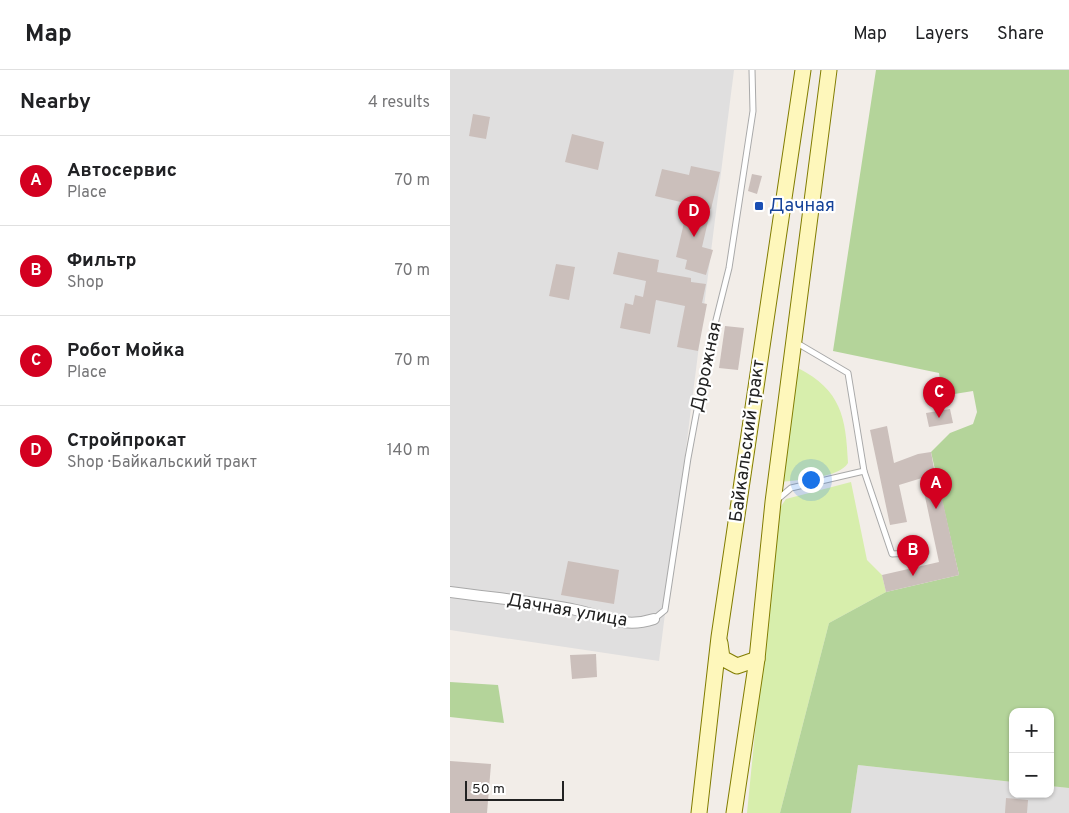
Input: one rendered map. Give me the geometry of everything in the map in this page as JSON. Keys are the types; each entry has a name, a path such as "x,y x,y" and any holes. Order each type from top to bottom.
{"main road":[{"name":"Байкальский тракт","path":"699,813 719,637 803,70"},
{"path":"734,813 757,660 773,502 829,70"},
{"path":"719,637 722,658 737,666 757,660"}],"street":[{"name":"Дачная улица","path":"450,592 577,610 616,622 633,624 654,619"}],"lane":[{"name":"Дорожная","path":"654,619 665,610 688,458 707,356 729,268 754,111 752,70"},
{"path":"794,342 848,373 864,471 892,554 926,552"},
{"path":"773,502 791,488 864,471"}],"shaded area":[{"path":"450,70 734,70 659,661 450,630"},
{"path":"858,765 1009,782 1009,798 1054,798 1054,786 1069,788 1069,813 851,813"}],"green space":[{"path":"876,70 1069,70 1069,788 1054,786 1054,708 1009,708 1009,782 858,765 851,813 780,813 829,623 886,592 959,575 931,452 950,433 973,424 977,412 973,391 942,396 939,373 833,351"},
{"path":"798,368 824,386 838,406 843,419 848,463 836,472 827,475 781,482 785,473 794,378"},
{"path":"851,482 867,560 882,575 886,592 829,623 780,813 747,813 777,512 786,499"},
{"path":"450,682 498,685 504,723 450,717"}],"building":[{"path":"473,114 490,117 486,139 469,136"},
{"path":"572,134 604,142 598,170 565,162"},
{"path":"691,166 720,172 711,209 655,196 662,169 689,175"},
{"path":"752,174 762,176 757,194 748,191"},
{"path":"687,210 709,217 702,247 713,250 706,275 685,269 687,260 676,257"},
{"path":"618,252 659,260 657,272 691,278 691,282 706,284 702,303 707,304 698,351 677,347 685,306 656,300 650,334 620,328 625,303 633,305 635,295 643,297 646,281 613,274"},
{"path":"556,264 575,267 569,300 549,296"},
{"path":"725,326 744,328 738,370 719,368"},
{"path":"950,409 953,423 929,427 926,413"},
{"path":"887,426 894,463 918,454 931,452 935,474 899,485 907,522 890,525 870,430"},
{"path":"940,489 959,575 886,592 882,575 939,562 924,492"},
{"path":"568,561 619,570 614,604 561,595"},
{"path":"596,654 597,677 572,679 570,655"},
{"path":"450,761 491,764 487,813 450,813"},
{"path":"1006,798 1028,800 1027,813 1005,813"}],"place":[{"name":"Дачная","path":"759,206"},
{"name":"Стройпрокат","path":"694,237"},
{"name":"Робот Мойка","path":"939,418"},
{"name":"Автосервис","path":"936,509"},
{"name":"Фильтр","path":"913,576"}]}
